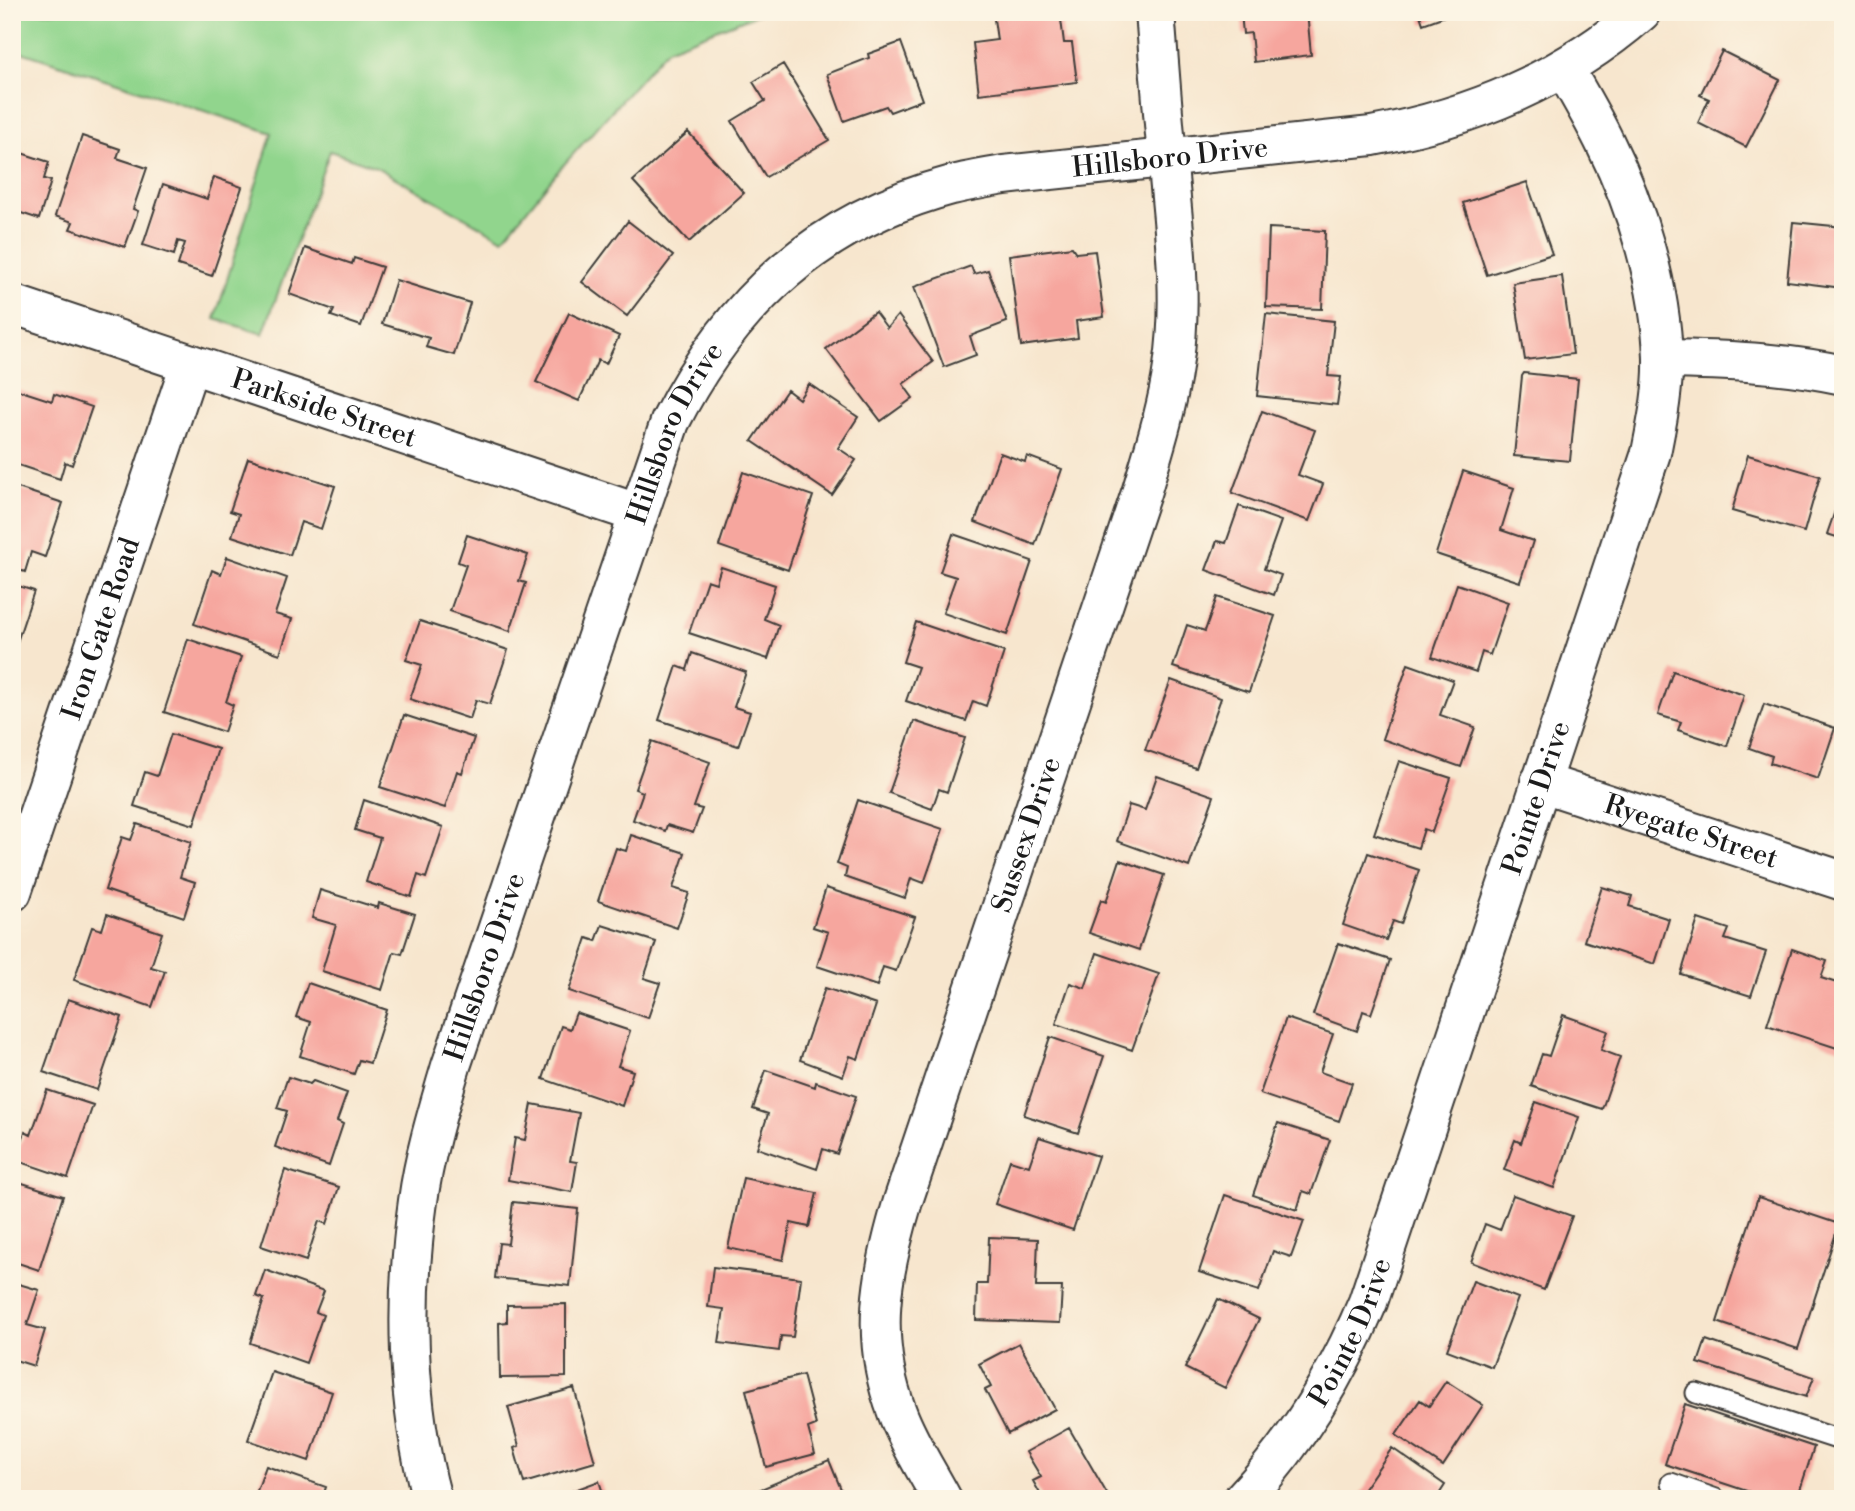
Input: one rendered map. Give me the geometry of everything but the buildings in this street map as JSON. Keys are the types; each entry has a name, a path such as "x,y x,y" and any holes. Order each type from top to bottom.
{"street":[{"name":"Sussex Drive","path":"942,1499 898,1414 888,1383 882,1351 881,1286 888,1249 903,1201 1138,503 1164,417 1174,365 1178,302 1177,239 1155,12"},
{"name":"Hillsboro Drive","path":"432,1499 418,1424 412,1364 410,1282 418,1200 433,1127 450,1066 670,422 688,387 733,322 789,267 821,244 878,211 953,185 1004,175 1371,136 1415,128 1498,102 1564,68 1624,27 1641,12"},
{"name":"Pointe Drive","path":"1243,1499 1294,1440 1319,1402 1368,1302 1651,453 1660,406 1663,359 1658,299 1638,224 1606,144 1564,68"},
{"name":"Parkside Street","path":"12,304 637,513"},
{"path":"1663,359 1774,364 1843,375"},
{"name":"Iron Gate Road","path":"12,892 190,364"},
{"name":"Ryegate Street","path":"1540,782 1843,881"}],"lane":[{"path":"1696,1393 1843,1441"},
{"path":"1671,1483 1716,1499"}],"green space":[{"path":"12,12 763,12 667,49 559,170 503,239 376,167 330,151 263,334 215,319 272,133 12,49"}]}
